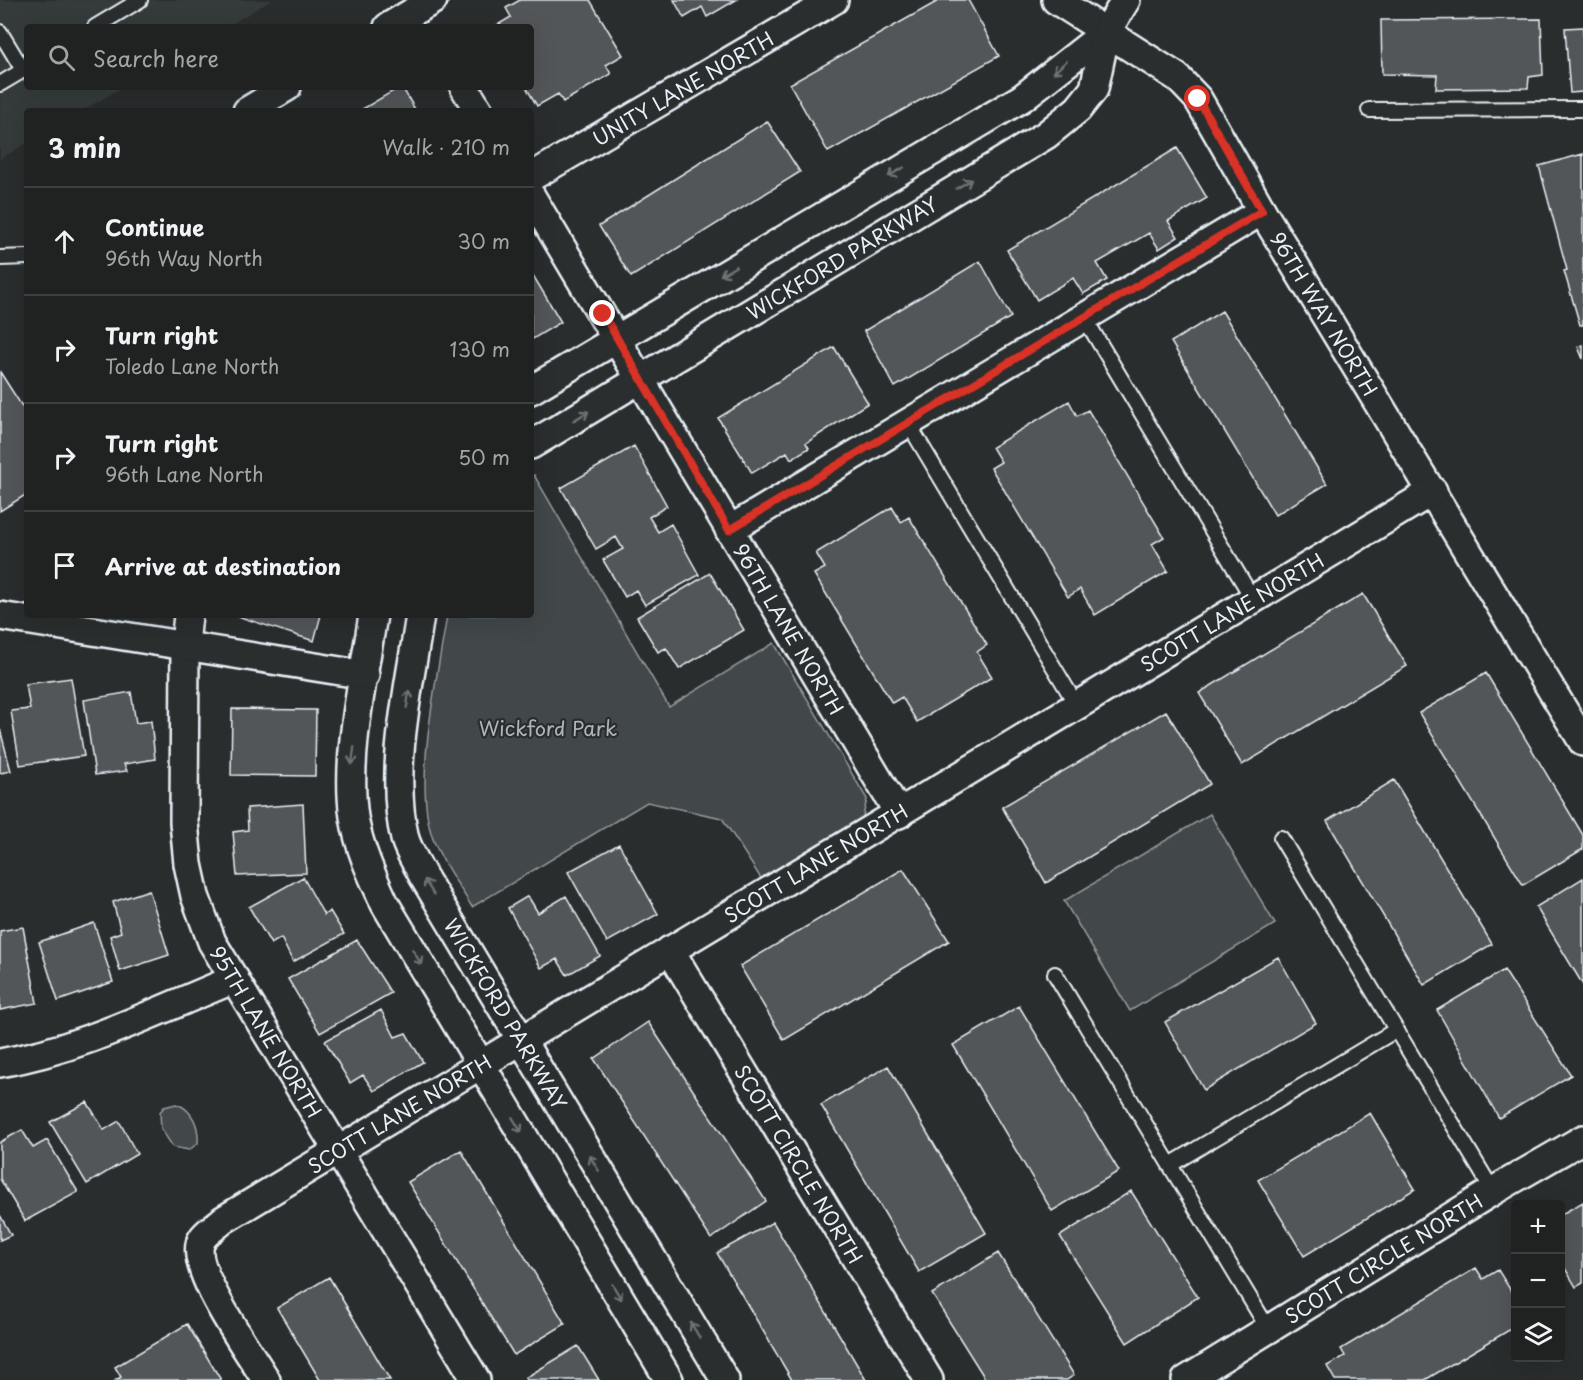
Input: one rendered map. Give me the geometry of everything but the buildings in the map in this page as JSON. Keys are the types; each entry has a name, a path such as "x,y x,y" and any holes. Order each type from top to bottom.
{"street":[{"name":"UNITY LANE NORTH","path":"534,175 834,0"},
{"name":"96TH WAY NORTH","path":"1056,0 1177,77 1198,99 1262,211 1433,491"},
{"name":"WICKFORD PARKWAY","path":"534,388 616,337 1022,98 1106,32 1126,0"},
{"path":"396,24 426,12"},
{"name":"WICKFORD PARKWAY","path":"534,444 1046,135 1078,110 1094,89 1106,32"},
{"path":"252,108 282,90"},
{"path":"466,90 477,108"},
{"name":"96TH LANE NORTH","path":"534,201 899,814"},
{"path":"729,530 1262,211"},
{"path":"1433,491 1583,742"},
{"name":"SCOTT LANE NORTH","path":"266,1380 205,1278 199,1258 202,1240 223,1220 480,1063 899,814 1433,491"},
{"path":"0,616 364,675"},
{"path":"185,645 188,618"},
{"path":"373,618 352,766 354,816 365,861 385,903 669,1380"},
{"name":"WICKFORD PARKWAY","path":"420,618 399,763 399,806 406,841 423,876 725,1380"},
{"name":"95TH LANE NORTH","path":"185,645 184,822 188,864 195,896 212,942 476,1380"},
{"name":"SCOTT CIRCLE NORTH","path":"670,950 929,1380"},
{"path":"0,1063 32,1058 96,1036 235,979"},
{"path":"0,1076 32,1058"},
{"name":"SCOTT CIRCLE NORTH","path":"1186,1380 1493,1191 1583,1140"}],"lane":[{"path":"100,24 140,0"},
{"path":"0,32 24,68"},
{"path":"0,84 24,70"},
{"path":"1369,110 1583,109"},
{"path":"0,258 24,257"},
{"path":"1084,317 1253,599"},
{"path":"908,423 1077,706"},
{"path":"1281,838 1493,1191"},
{"path":"1055,974 1269,1330"},
{"path":"1170,1165 1396,1030"}],"shaded area":[{"path":"0,0 272,0 231,24 24,24 24,90 118,90 87,108 24,108 24,145 0,159"}],"green space":[{"name":"Wickford Park","path":"534,475 669,707 774,643 867,799 862,820 762,880 722,818 647,802 472,907 437,848 427,816 426,759 433,698 446,618 534,618"},
{"path":"1210,814 1275,924 1130,1011 1064,901"},
{"path":"176,1104 191,1114 196,1125 198,1143 189,1150 173,1147 161,1129 160,1112 164,1107"}],"route":[{"path":"603,314 729,530 1262,211 1198,99"}]}
